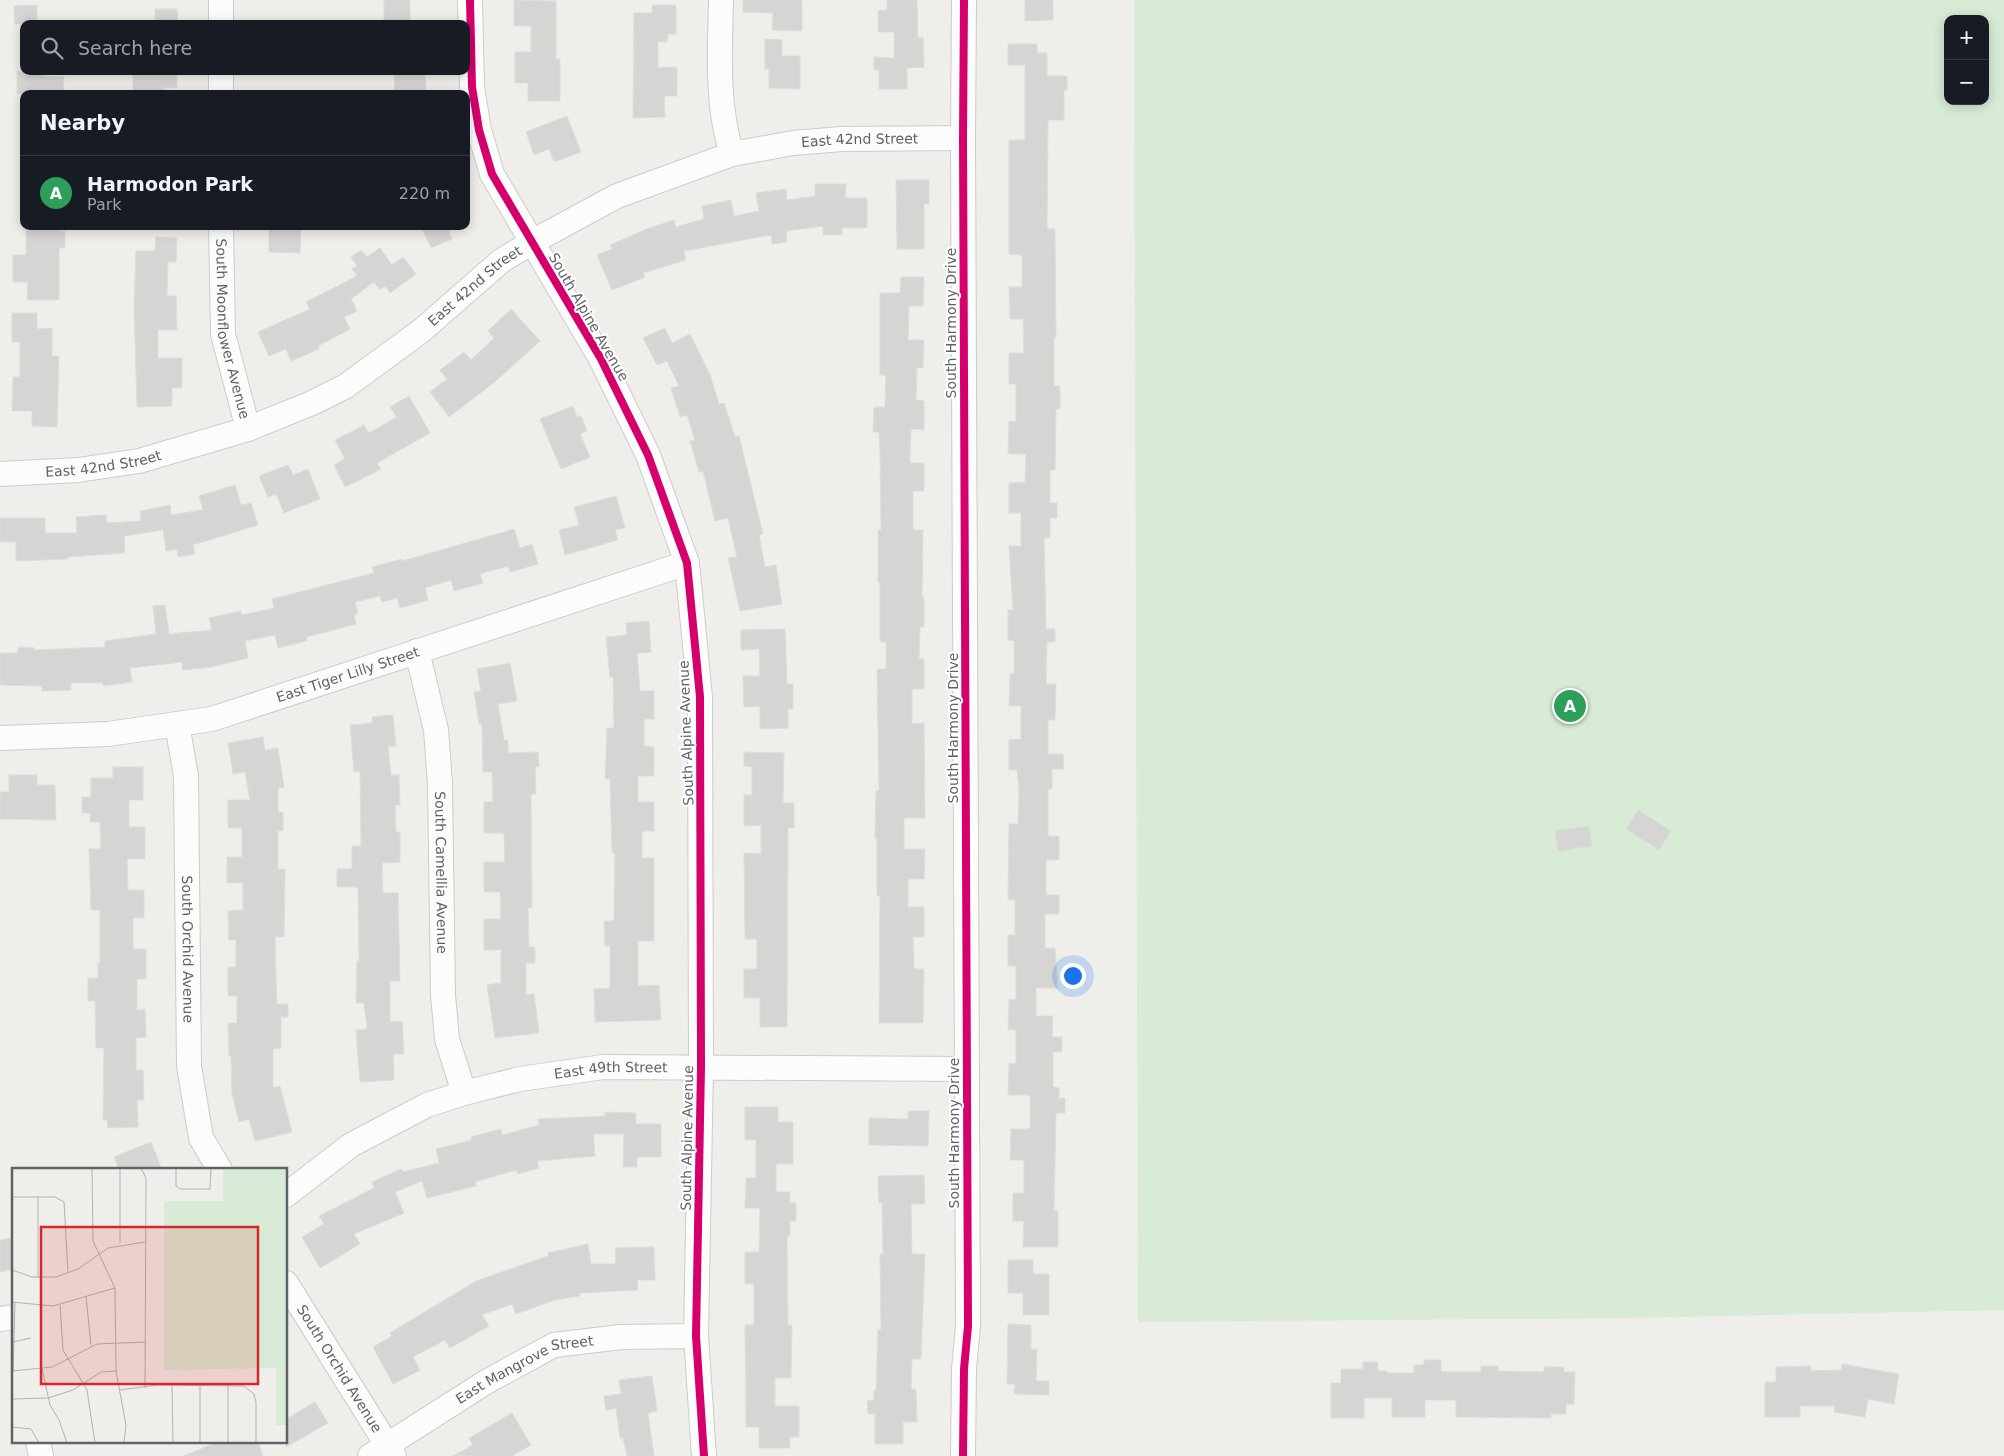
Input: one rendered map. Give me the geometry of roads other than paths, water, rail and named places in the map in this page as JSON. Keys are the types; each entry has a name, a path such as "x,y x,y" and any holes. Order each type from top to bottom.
{"street":[{"path":"221,0 221,20"},
{"name":"South Alpine Avenue","path":"470,0 472,87 479,130 492,174 601,359 648,455 687,563 700,697 701,1067 696,1336 704,1456"},
{"path":"721,0 721,81 724,131 732,154"},
{"name":"South Harmony Drive","path":"963,1456 964,1369 968,1326 964,0"},
{"path":"221,75 221,90"},
{"name":"East 42nd Street","path":"0,474 78,470 139,461 248,429 312,403 346,386 421,331 501,261 532,242 616,196 732,154 793,144 842,139 963,138"},
{"name":"South Moonflower Avenue","path":"221,230 223,334 248,429"},
{"name":"East Tiger Lilly Street","path":"0,738 108,734 212,719 687,563"},
{"name":"South Camellia Avenue","path":"417,651 436,730 438,748 443,995 447,1039 464,1092"},
{"name":"South Orchid Avenue","path":"177,724 186,776 189,1066 201,1138 219,1168"},
{"name":"East 49th Street","path":"288,1193 351,1145 427,1105 464,1092 562,1072 603,1067 967,1068"},
{"name":"South Orchid Avenue","path":"288,1285 384,1452"},
{"name":"East Mangrove Street","path":"384,1452 486,1382 554,1345 621,1337 696,1336"}],"place":[{"name":"Harmodon Park","path":"1570,706"}]}
